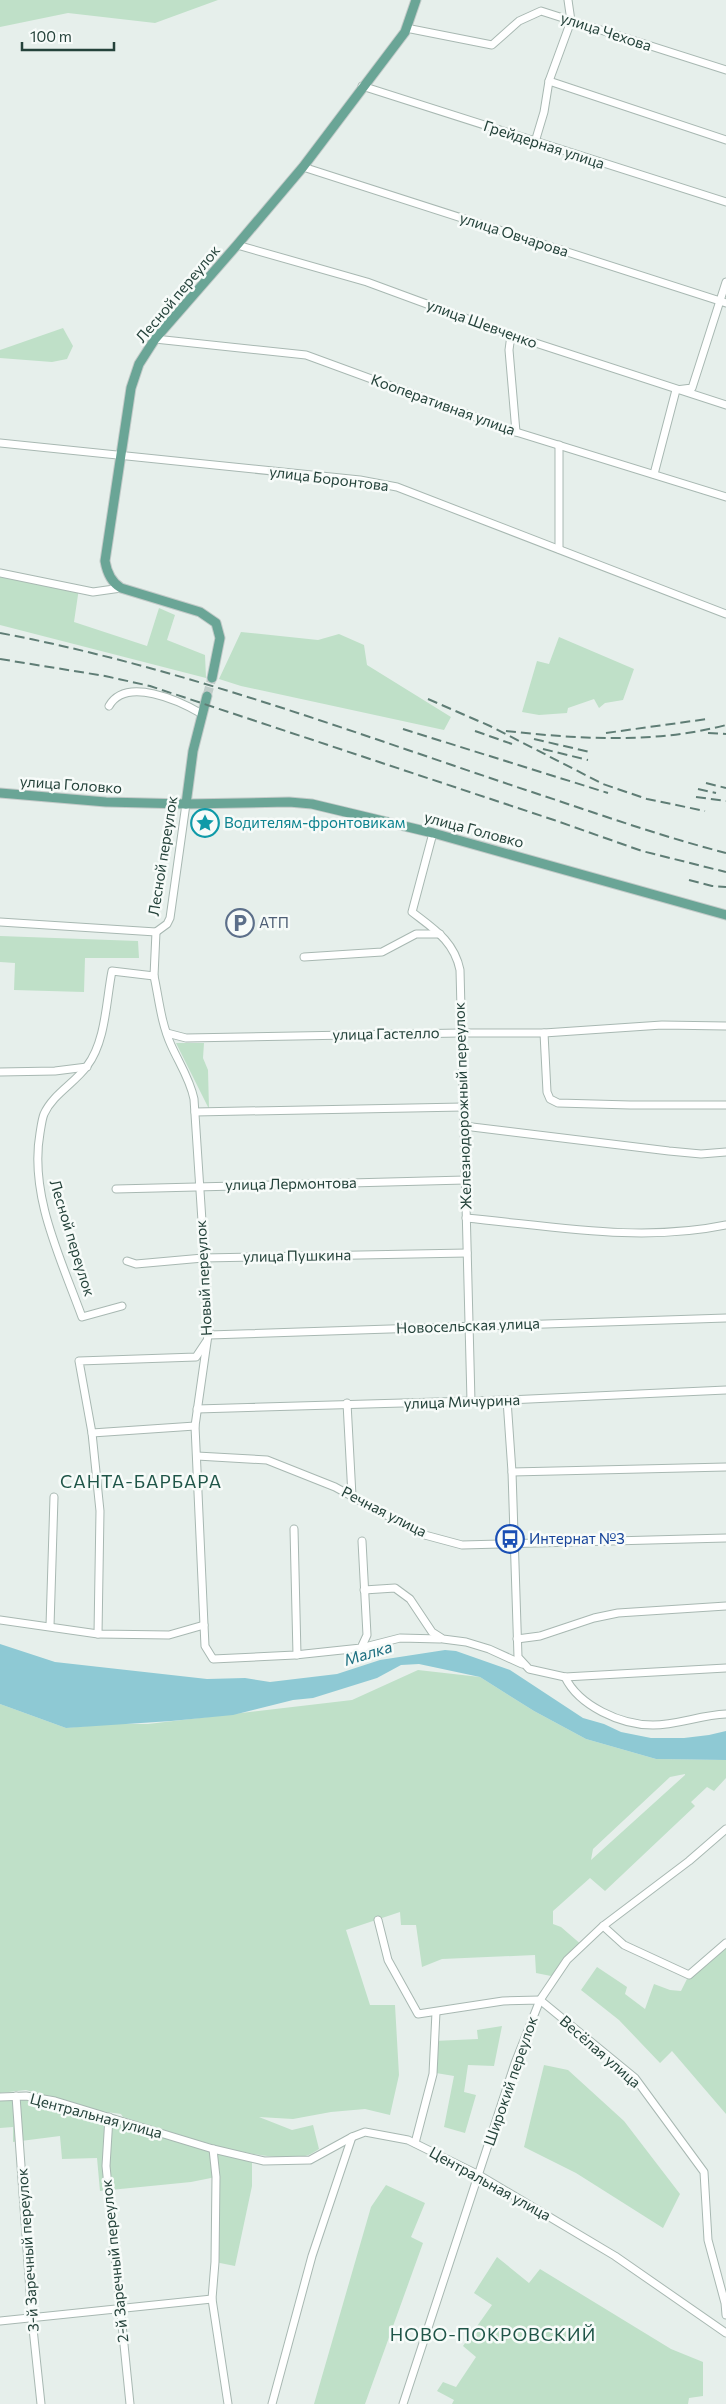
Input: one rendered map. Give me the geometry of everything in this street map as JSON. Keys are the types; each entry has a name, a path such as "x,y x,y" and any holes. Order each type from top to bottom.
{"main road":[{"name":"Лесной переулок","path":"121,588 110,577 105,561 131,388 139,364 155,339 238,245 302,167 406,28 416,0"},
{"path":"121,588 200,612 216,623 220,638 212,678"},
{"name":"Лесной переулок","path":"186,804 193,751 206,696"},
{"name":"улица Головко","path":"0,793 106,802 186,804 289,802 312,804 433,833 726,915"}],"street":[{"path":"535,142 544,112 549,80 571,22 568,0"},
{"name":"улица Чехова","path":"406,28 492,45 519,21 541,11 726,70"},
{"path":"549,80 726,140"},
{"name":"Грейдерная улица","path":"362,86 726,202"},
{"name":"улица Овчарова","path":"302,167 723,302"},
{"name":"улица Шевченко","path":"238,245 367,282 511,335 726,405"},
{"path":"654,474 676,390 692,388 723,302 726,282"},
{"path":"511,335 509,350 516,432"},
{"name":"Кооперативная улица","path":"155,339 306,356 516,432 726,497"},
{"name":"улица Боронтова","path":"0,444 360,480 397,486 726,614"},
{"path":"559,445 559,549"},
{"path":"0,573 93,592 121,588"},
{"path":"109,706 120,695 130,692 168,697 202,714"},
{"name":"Лесной переулок","path":"122,1306 82,1317 58,1252 39,1189 37,1149 44,1114 59,1094 87,1067 98,1048 112,971 154,976 156,932 163,928 170,918 186,804"},
{"name":"Железнодорожный переулок","path":"433,833 412,912 440,934 454,949 458,964 471,1401"},
{"path":"0,922 156,932"},
{"path":"304,957 382,952 416,934 440,934"},
{"name":"Новый переулок","path":"154,976 167,1033 190,1081 195,1112 209,1337 195,1426 205,1646 213,1659 297,1655"},
{"name":"улица Гастелло","path":"167,1033 186,1038 460,1033 544,1034 662,1025 726,1026"},
{"path":"544,1034 547,1092 550,1099 558,1103 726,1105"},
{"path":"0,1072 55,1071 87,1067"},
{"path":"195,1112 463,1107"},
{"path":"464,1126 669,1151 701,1154 726,1152"},
{"name":"улица Лермонтова","path":"116,1189 465,1180"},
{"path":"466,1218 641,1235 693,1232 726,1225"},
{"name":"улица Пушкина","path":"128,1262 136,1264 203,1258 467,1253"},
{"name":"Новосельская улица","path":"209,1337 469,1325 726,1318"},
{"path":"98,1634 100,1511 92,1433 79,1361 196,1357 209,1337"},
{"name":"улица Мичурина","path":"197,1409 347,1403 383,1405 726,1390"},
{"path":"507,1400 512,1472 517,1639 520,1661"},
{"path":"347,1403 352,1496"},
{"path":"92,1433 195,1426"},
{"name":"Речная улица","path":"197,1456 267,1460 335,1487 421,1534 462,1545 726,1538"},
{"path":"512,1472 726,1466"},
{"path":"50,1626 54,1497"},
{"path":"294,1529 297,1655 361,1648 400,1638 442,1639 466,1642 489,1649 520,1661 529,1669 565,1677 726,1668"},
{"path":"361,1648 367,1635 362,1541"},
{"path":"364,1590 395,1588 410,1599 432,1632 442,1639"},
{"path":"517,1639 540,1636 594,1618 618,1613 726,1606"},
{"path":"0,1620 98,1634 169,1635 204,1625"},
{"path":"565,1677 576,1695 630,1722 653,1725 707,1714 726,1714"},
{"name":"Широкий переулок","path":"403,2404 515,2063 540,2000 567,1960 603,1926 689,1861 726,1829"},
{"path":"378,1920 388,1960 418,2014 503,2001 540,2000"},
{"path":"603,1926 624,1946 689,1975 726,1942"},
{"name":"Весёлая улица","path":"540,2000 635,2078 704,2172 708,2240 725,2303 726,2315"},
{"path":"415,2143 432,2074 436,2012"},
{"name":"3-й Заречный переулок","path":"16,2096 32,2318 41,2404"},
{"name":"Центральная улица","path":"0,2097 36,2097 252,2160 298,2161 315,2158 352,2136 374,2132 415,2143 479,2175 615,2256 726,2333"},
{"name":"2-й Заречный переулок","path":"109,2117 106,2166 130,2404"},
{"path":"272,2404 312,2256 352,2136"},
{"path":"213,2149 216,2177 216,2262 212,2299 228,2404"},
{"path":"0,2321 212,2299"}],"green space":[{"path":"0,0 218,0 155,23 68,13 0,27"},
{"path":"63,328 73,346 67,359 52,362 0,358 0,350"},
{"path":"0,573 79,588 74,622 147,646 159,608 175,615 167,640 205,655 206,678 0,625"},
{"path":"241,632 318,640 339,634 364,645 367,665 451,717 444,730 241,686 219,679"},
{"path":"559,637 634,669 623,700 605,703 599,708 594,699 568,708 567,713 539,715 522,712 537,661 549,664"},
{"path":"0,936 138,941 139,958 85,958 84,992 14,990 15,963 0,962"},
{"path":"176,1043 204,1043 203,1058 208,1070 209,1109"},
{"path":"418,1670 480,1677 534,1711 586,1739 656,1759 726,1760 726,1778 714,1791 707,1787 691,1802 695,1806 605,1891 590,1878 553,1911 553,1924 561,1927 583,1946 556,1977 536,1973 535,1955 442,1959 422,1967 416,1925 401,1925 400,1912 346,1930 370,2005 395,2005 399,2075 390,2115 365,2109 331,2112 293,2119 259,2117 292,2130 313,2125 319,2149 309,2155 264,2156 214,2145 123,2117 121,2114 93,2110 26,2090 0,2093 0,1704 66,1728 109,1724 148,1724 352,1700","holes":["685,1775 591,1860 593,1849 670,1777"]},
{"path":"726,1943 726,2114 672,2051 660,2063 619,2020 581,1990 597,1967 627,1987 625,1994 645,2009 654,1984 670,1990 681,1991 689,1975"},
{"path":"502,2026 494,2066 468,2065 464,2092 476,2095 465,2133 444,2127 454,2076 436,2073 434,2041 478,2039 477,2030"},
{"path":"544,2065 568,2070 624,2121 680,2194 663,2228 576,2173 524,2147"},
{"path":"26,2096 252,2160 252,2186 235,2266 215,2262 216,2177 191,2182 100,2191 97,2158 62,2159 60,2136 13,2142 13,2127 0,2128 0,2097"},
{"path":"386,2185 425,2203 411,2237 423,2243 365,2404 314,2404 371,2207"},
{"path":"497,2257 529,2283 540,2269 671,2349 703,2362 703,2396 689,2398 688,2404 452,2404 454,2400 437,2391 443,2382 456,2387 476,2357 463,2346 492,2305 474,2293"}],"water":[{"path":"0,1644 55,1662 207,1679 245,1678 270,1682 337,1674 380,1660 445,1650 456,1651 510,1670 583,1718 604,1724 621,1732 651,1738 684,1738 726,1731 726,1760 656,1759 586,1739 534,1711 480,1677 419,1664 401,1665 377,1678 313,1698 293,1700 233,1715 66,1728 0,1704"}],"tunnel":[{"path":"207,696 212,678"}],"railway":[{"path":"0,633 69,648 207,684 634,826 726,853"},
{"path":"0,659 105,676 150,686 642,851 726,872"},
{"path":"428,699 490,726 603,784 647,799 705,811"},
{"path":"606,733 707,719"},
{"path":"506,731 589,738 616,738 672,735 726,725"},
{"path":"403,729 608,793"},
{"path":"475,731 512,744"},
{"path":"708,733 726,734"},
{"path":"534,739 590,752"},
{"path":"543,749 588,760"},
{"path":"706,783 726,788"},
{"path":"698,789 716,793"},
{"path":"696,797 726,801"},
{"path":"689,880 712,886 726,887"}],"place":[{"name":"Водителям-фронтовикам","path":"205,823"},
{"name":"АТП","path":"240,923"},
{"name":"Интернат №3","path":"510,1539"}],"district":[{"name":"САНТА-БАРБАРА","path":"141,1482"},
{"name":"НОВО-ПОКРОВСКИЙ","path":"493,2335"}],"water label":[{"name":"Малка","path":"368,1653"}]}
